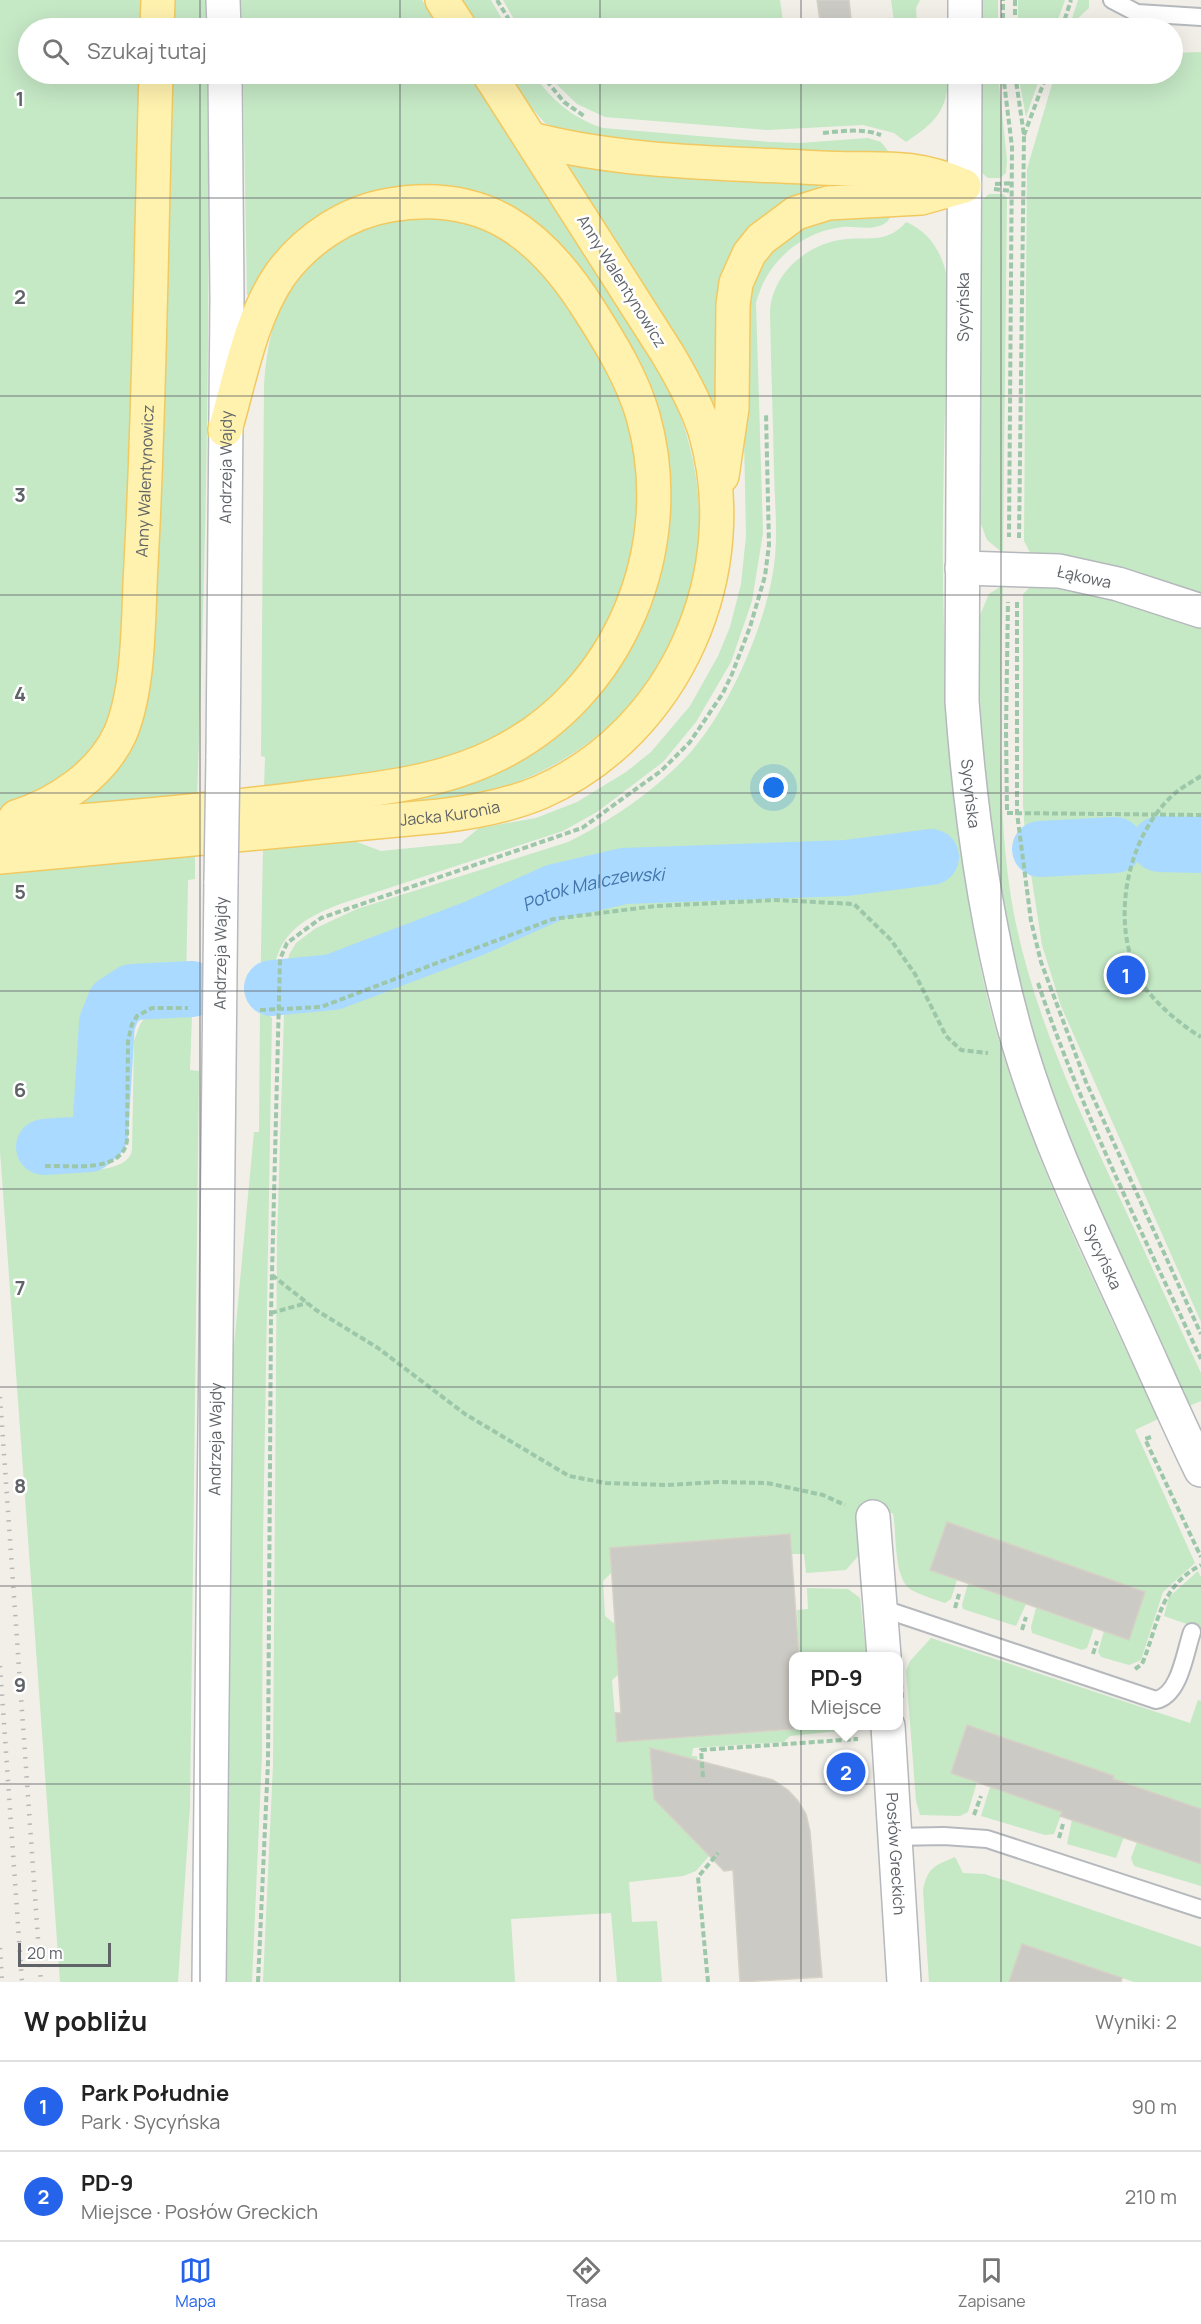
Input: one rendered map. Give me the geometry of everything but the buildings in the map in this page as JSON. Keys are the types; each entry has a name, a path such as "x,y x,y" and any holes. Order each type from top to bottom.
{"main road":[{"path":"158,0 158,18"},
{"path":"442,0 454,18"},
{"name":"Anny Walentynowicz","path":"0,822 38,810 86,777 106,756 119,737 130,705 143,528 156,84"},
{"name":"Anny Walentynowicz","path":"495,84 689,391 705,431 717,505"},
{"path":"531,139 570,149 618,155 831,168 898,167 924,172 964,186"},
{"path":"717,505 732,408 732,305 736,283 749,254 778,225 811,207 849,200 921,198 964,186"},
{"path":"0,827 144,817 238,806 383,787 460,770 514,746 555,717 591,678 625,625 644,573 654,516 653,469 643,418 625,371 569,279 539,243 501,219 453,203 426,201 382,206 321,234 291,261 262,308 225,430"},
{"name":"Jacka Kuronia","path":"0,857 465,813 496,807 543,791 573,774 615,743 652,704 672,676 696,627 708,589 715,553 717,505"}],"street":[{"path":"224,0 224,18"},
{"path":"965,0 965,18"},
{"name":"Andrzeja Wajdy","path":"208,1982 223,758 227,268 225,84"},
{"name":"Sycyńska","path":"964,84 962,701 969,799 990,921 1022,1053 1075,1198 1201,1470"},
{"name":"Łąkowa","path":"962,568 1059,571 1201,611"},
{"path":"873,1517 881,1608 890,1652"},
{"name":"Posłów Greckich","path":"893,1730 894,1838 904,1982"},
{"name":"Andrzeja Wajdy","path":"191,1982 209,1833"}],"lane":[{"path":"1112,0 1137,13 1201,17"},
{"path":"881,1608 1156,1700 1164,1698 1173,1687 1192,1632"},
{"path":"894,1838 944,1836 987,1839 1201,1910"}],"path":[{"path":"497,0 507,18"},
{"path":"1003,0 1003,18"},
{"path":"1015,0 1015,18"},
{"path":"1065,18 1071,0"},
{"path":"549,84 564,102 589,119"},
{"path":"1004,84 1012,147 1013,568 1017,813 1031,921 1048,983 1086,1082 1201,1334"},
{"path":"1009,824 1007,813 1024,135 1016,84"},
{"path":"1024,135 1043,84"},
{"path":"816,134 860,131 889,138"},
{"path":"1201,776 1175,794 1156,814 1128,873 1123,905 1129,947 1141,981 1174,1017 1201,1036"},
{"path":"1007,813 1201,815"},
{"path":"260,1010 321,1007 553,919 668,905 776,900 854,904 891,940 915,974 946,1036 961,1050 1004,1055 1022,1053"},
{"path":"1035,972 1062,1053 1201,1359"},
{"path":"258,1982 268,1762 271,1313 279,981"},
{"path":"45,1166 104,1164 118,1159 126,1149 127,1140 128,1041 132,1024 137,1016 152,1008 192,1008"},
{"path":"272,1275 308,1303 378,1348 465,1414 569,1476 606,1483 767,1483 823,1495 873,1517"},
{"path":"271,1313 308,1303"},
{"path":"1131,1671 1142,1664 1161,1605 1168,1593 1190,1571 1201,1565"},
{"path":"945,1608 954,1612 959,1594"},
{"path":"1012,1631 1021,1634 1026,1617"},
{"path":"1091,1659 1098,1641"},
{"path":"703,1777 701,1750 843,1730"},
{"path":"973,1821 981,1796"},
{"path":"1057,1843 1063,1824"},
{"path":"708,1982 698,1877 718,1853"}],"green space":[{"path":"0,0 147,0 146,18 18,18 18,84 144,84 124,657 113,721 79,769 7,809 0,810"},
{"path":"172,0 205,0 206,18 171,18"},
{"path":"241,0 422,0 434,18 242,18"},
{"path":"463,0 491,0 501,18 474,18"},
{"path":"503,0 780,0 783,18 513,18"},
{"path":"891,0 920,0 916,8 917,18 894,18"},
{"path":"982,0 998,0 998,18 981,18"},
{"path":"1018,0 1065,0 1059,18 1018,18"},
{"path":"1078,0 1089,0 1089,8 1078,18 1072,18"},
{"path":"1201,52 1201,600 1033,558 1024,541 1027,169 1052,84 1183,84 1183,53"},
{"path":"169,84 207,84 207,435 197,796 67,809 114,769"},
{"path":"243,84 475,84 666,383 689,444 699,505 696,565 680,622 653,675 614,721 565,758 506,786 479,794 395,805 263,817 490,771 650,600 637,370 467,194 287,248 247,295"},
{"path":"515,84 541,84 572,113 603,128 770,142 800,143 868,138 881,142 889,152 881,155 610,144 560,131 545,123 526,102"},
{"path":"556,84 948,84 946,97 938,114 925,128 906,142 894,133 863,125 767,130 605,117 577,104"},
{"path":"982,84 999,84 1007,160 1006,173 1000,178 988,178 982,173"},
{"path":"1020,84 1038,84 1026,117"},
{"path":"572,163 819,183 819,189 754,229 717,414 690,357 568,169"},
{"path":"989,194 1003,194 1007,198 1003,553 987,540 979,519 981,201"},
{"path":"891,213 890,218 879,226 842,227 812,235 787,252 768,275 761,288 756,303 763,533 752,601 731,662 696,722 663,762 597,812 563,831 340,904 307,920 295,928 279,951 275,965 272,1001 260,1001 263,849 354,841 381,851 461,843 479,828 536,818 577,802 626,772 651,752 690,706 718,656 730,627 741,584 746,536 742,338 745,296 768,247 811,218"},
{"path":"402,216 447,217 494,231 537,261 608,366 627,410 641,481 632,574 588,663 508,735 432,765 264,788 265,757 261,756 264,387 269,345 281,306 290,288 316,257 358,229"},
{"path":"906,222 928,237 942,260 947,277 943,540 946,671 961,848 983,979 997,1036 1036,1148 1083,1258 1158,1419 1135,1430 1195,1563 1163,1592 1141,1660 1129,1665 1101,1657 1098,1652 1104,1631 1129,1639 1145,1592 947,1522 930,1570 957,1580 951,1599 945,1603 910,1589 905,1583 898,1565 893,1513 857,1515 859,1555 846,1570 806,1573 804,1554 792,1554 790,1534 610,1548 612,1572 603,1581 605,1616 615,1624 619,1674 612,1680 617,1742 791,1730 849,1730 790,1736 784,1742 693,1748 692,1756 697,1756 698,1768 652,1772 654,1799 709,1856 696,1871 683,1876 629,1882 632,1922 657,1921 662,1982 617,1982 611,1913 511,1919 515,1982 263,1982 273,1765 277,1241 285,981 289,955 296,943 316,928 357,909 568,842 633,803 663,780 689,754 717,716 741,671 760,623 772,578 776,526 770,313 777,285 794,262 819,246 847,239 879,238 899,229"},
{"path":"1034,583 1060,585 1201,624 1201,1322 1061,1006 1042,945 1025,835 1023,804 1023,594"},
{"path":"1003,585 1002,809 1009,884 1024,959 1062,1069 1201,1373 1201,1401 1189,1406 1103,1223 1042,1064 1023,1003 1005,914 987,801 981,720 977,622 989,594"},
{"path":"195,856 195,879 188,880 186,985 132,985 109,996 99,1010 94,1028 92,1070 94,1126 78,1137 44,1142 46,1171 109,1168 128,1158 132,1150 134,1041 140,1026 150,1014 192,1014 190,1070 199,1071 190,1806 178,1982 60,1982 0,1151 0,872"},
{"path":"147,1000 128,1018 124,1028 123,1139 119,1148 113,1153 96,1157 107,1148 115,1136 114,1027 123,1009"},
{"path":"267,1012 272,1018 263,1540 262,1755 252,1982 224,1982 233,1356 254,1132 259,1132 260,1013"},
{"path":"1198,1571 1201,1577 1201,1629 1164,1616 1169,1597"},
{"path":"968,1584 1026,1604 1016,1626 963,1609"},
{"path":"807,1588 848,1589 860,1598 866,1652 799,1652 797,1610 808,1609"},
{"path":"1036,1608 1094,1628 1087,1648 1082,1650 1032,1633 1031,1627"},
{"path":"931,1638 1190,1723 1198,1700 1201,1701 1201,1809 967,1725 951,1773 977,1782 968,1812 960,1816 920,1815 916,1801 906,1671 910,1661"},
{"path":"990,1787 1062,1812 1054,1834 1045,1835 981,1816"},
{"path":"1073,1815 1124,1837 1116,1858 1067,1844"},
{"path":"1137,1842 1201,1864 1201,1886 1134,1866 1131,1858"},
{"path":"955,1857 963,1873 984,1874 1007,1881 1201,1947 1201,1982 1134,1982 1023,1944 1009,1982 929,1982 923,1890 930,1871"}],"waterway":[{"name":"Potok Malczewski","path":"1159,844 1201,845"},
{"name":"Potok Malczewski","path":"1040,849 1115,845"},
{"name":"Potok Malczewski","path":"272,988 333,982 475,928 555,892 624,876 846,868 931,857"},
{"name":"Potok Malczewski","path":"44,1147 89,1144 100,1135 107,1023 115,1003 132,992 192,989"}],"railway":[{"path":"0,1397 41,1982"},
{"path":"0,1666 22,1982"},
{"path":"0,1948 2,1982"}],"place":[{"name":"Park Południe","path":"1126,975"},
{"name":"PD-9","path":"846,1772"}]}
